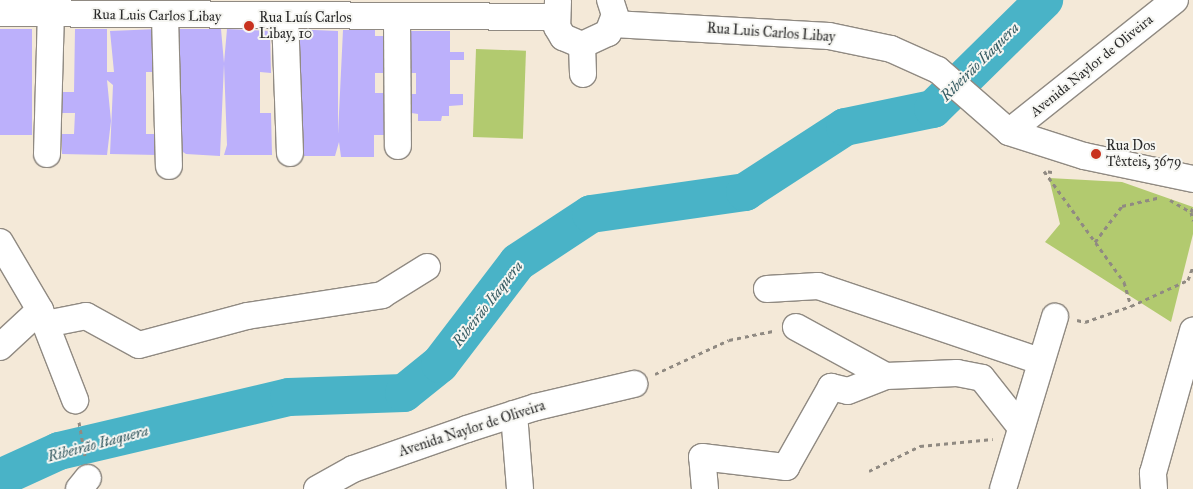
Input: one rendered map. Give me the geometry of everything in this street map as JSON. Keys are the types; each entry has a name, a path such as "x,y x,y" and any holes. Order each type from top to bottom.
{"street":[{"name":"Avenida Naylor de Oliveira","path":"1009,132 1174,0"},
{"name":"Rua Luis Carlos Libay","path":"0,14 51,15 106,7 165,16 227,8 285,17 337,9 397,18 448,8 556,8"},
{"name":"Rua Luis Carlos Libay","path":"617,7 829,36 891,49 938,70 1009,132 1084,156 1193,179"},
{"path":"556,8 563,36 582,45 601,40 617,7"},
{"path":"47,154 51,15"},
{"path":"165,16 169,166"},
{"path":"285,17 290,153"},
{"path":"397,18 398,146"},
{"path":"582,45 582,74"},
{"path":"0,242 43,317 75,400"},
{"path":"0,347 43,317 86,316 139,345 247,316 382,295 427,266"},
{"path":"767,289 818,286 1040,361"},
{"path":"1003,489 1018,431 1055,317"},
{"path":"796,327 886,376"},
{"path":"1154,489 1153,472 1193,331"},
{"path":"705,489 702,457 786,467 830,387 848,391 886,376 957,373 982,378 1018,431"},
{"name":"Avenida Naylor de Oliveira","path":"317,489 353,469 514,414 634,384"},
{"path":"514,414 520,489"}],"path":[{"path":"1044,173 1129,291 1131,306"},
{"path":"1095,242 1122,206 1162,197"},
{"path":"1191,212 1193,207"},
{"path":"1055,317 1085,322 1131,306 1188,280 1193,266"},
{"path":"634,384 729,340 796,327"},
{"path":"75,400 84,483"},
{"path":"869,471 920,446 1018,431"}],"green space":[{"path":"476,49 526,51 523,139 473,137"},
{"path":"1049,178 1122,182 1193,207 1193,234 1171,322 1045,242 1060,224"}],"building":[{"path":"0,29 32,29 32,135 0,135"},
{"path":"75,29 107,29 107,72 114,72 110,31 158,29 158,72 146,72 146,134 158,134 157,155 110,154 113,85 107,80 111,121 107,155 62,154 62,134 74,134 75,113 62,113 62,92 74,92"},
{"path":"176,29 221,29 224,63 227,29 270,31 271,73 260,72 260,113 271,113 272,155 224,155 227,145 224,64 220,156 186,154 180,150"},
{"path":"290,29 338,31 338,134 343,30 375,30 375,36 385,36 386,73 375,73 375,93 385,93 385,135 374,135 374,157 341,157 339,142 335,156 303,156 303,114 290,113"},
{"path":"405,31 450,31 450,52 464,52 464,60 450,60 450,94 463,94 463,105 449,106 449,116 442,116 441,121 418,121 418,114 405,112 405,94 416,94 416,73 405,73"}],"waterway":[{"name":"Ribeirão Itaquera","path":"0,478 59,451 289,397 404,393 440,364 518,262 591,214 745,192 845,127 933,109 1044,0"}],"place":[{"name":"Rua Luís Carlos Libay, 10","path":"249,26"},
{"name":"Rua Dos Têxteis, 3679","path":"1096,154"}]}
